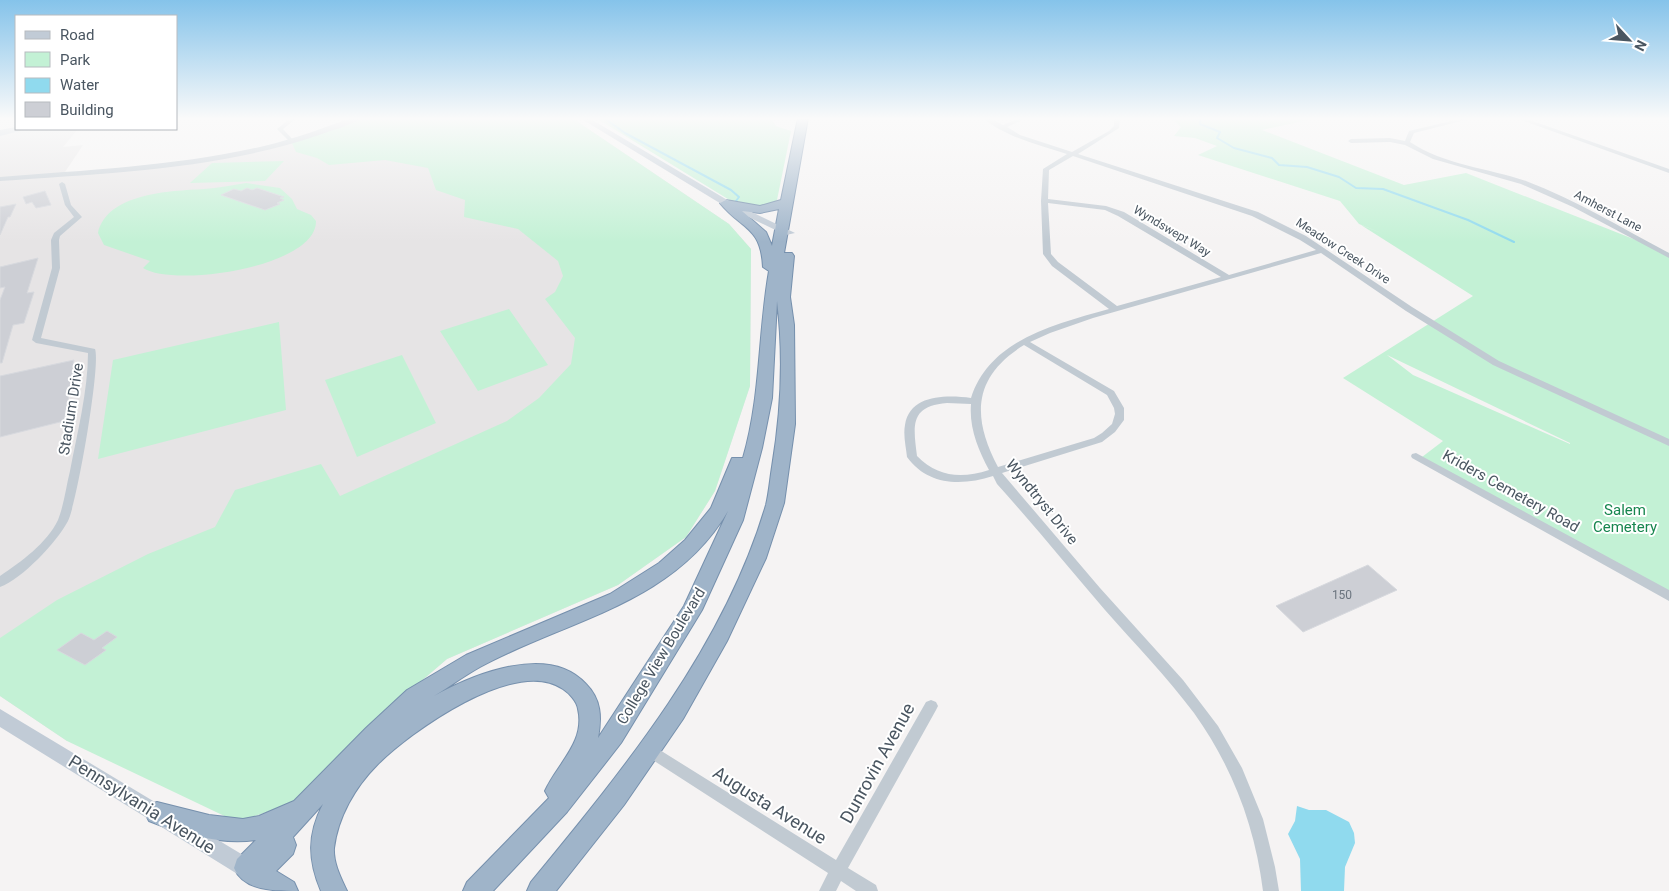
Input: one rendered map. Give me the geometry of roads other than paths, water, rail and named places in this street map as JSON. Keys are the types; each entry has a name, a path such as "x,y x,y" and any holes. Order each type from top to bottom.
{"highway":[{"path":"785,232 796,160"},
{"path":"544,891 650,751 693,683 720,635 757,558 775,503 782,468 789,400 787,325 784,298 785,232 786,202 795,164"},
{"path":"726,203 742,209 760,211 772,209 786,202"},
{"path":"251,871 331,780 394,715 438,681 490,653 617,599 658,574 691,545 719,511 746,437 770,311 766,242 756,229 726,203"},
{"name":"College View Boulevard","path":"476,891 534,832 586,772 642,692 692,610 734,520 754,448 764,398 770,311 785,232"},
{"path":"251,871 388,740 418,717 454,696 494,680 521,674 547,673 570,681 583,693 590,707 590,724 578,759 545,807 470,891"},
{"path":"334,891 323,863 324,839 332,810 357,769"},
{"path":"157,814 223,830 251,831 265,827 290,814 331,780"},
{"path":"540,891 561,867"},
{"name":"Pennsylvania Avenue","path":"251,871 285,891"}],"main road":[{"path":"653,160 726,203 785,232"},
{"name":"Pennsylvania Avenue","path":"0,717 251,871"}],"street":[{"path":"0,179 195,160"},
{"path":"1061,160 1046,169 1044,201 1047,254 1055,264 1116,310"},
{"name":"Meadow Creek Drive","path":"1092,160 1255,214 1303,238 1450,336 1496,363 1669,443"},
{"name":"Amherst Lane","path":"1444,160 1490,172 1542,190 1582,208 1669,256"},
{"path":"1637,160 1669,171"},
{"name":"Stadium Drive","path":"0,582 29,560 62,521 72,490 88,392 92,351 36,340 56,268 55,240 57,235 78,217 68,205 62,184"},
{"name":"Wyndswept Way","path":"1044,201 1106,208 1121,214 1227,277"},
{"name":"Wyndtryst Drive","path":"1271,891 1263,842 1252,810 1235,770 1199,710 1052,542 995,472 978,438 975,415 986,373 1003,355 1024,342 1116,310 1321,251"},
{"path":"977,402 950,399 935,401 921,406 913,414 910,424 912,457 921,467 933,474 957,481 995,472 1098,440 1112,431 1119,423 1120,412 1118,402 1111,393 1024,342"},
{"name":"Kriders Cemetery Road","path":"1416,456 1669,596"},
{"name":"Dunrovin Avenue","path":"827,891 931,706"},
{"name":"Augusta Avenue","path":"650,751 870,891"}],"water":[{"path":"1297,806 1309,810 1326,810 1349,822 1354,833 1355,843 1345,867 1344,891 1301,891 1300,859 1288,834 1295,821"}],"waterway":[{"path":"674,160 731,190 739,197 736,201"},
{"path":"1274,160 1279,165 1307,167 1339,177 1356,188 1383,189 1468,220 1514,242"}],"park label":[{"name":"Salem Cemetery","path":"1625,518"}]}
